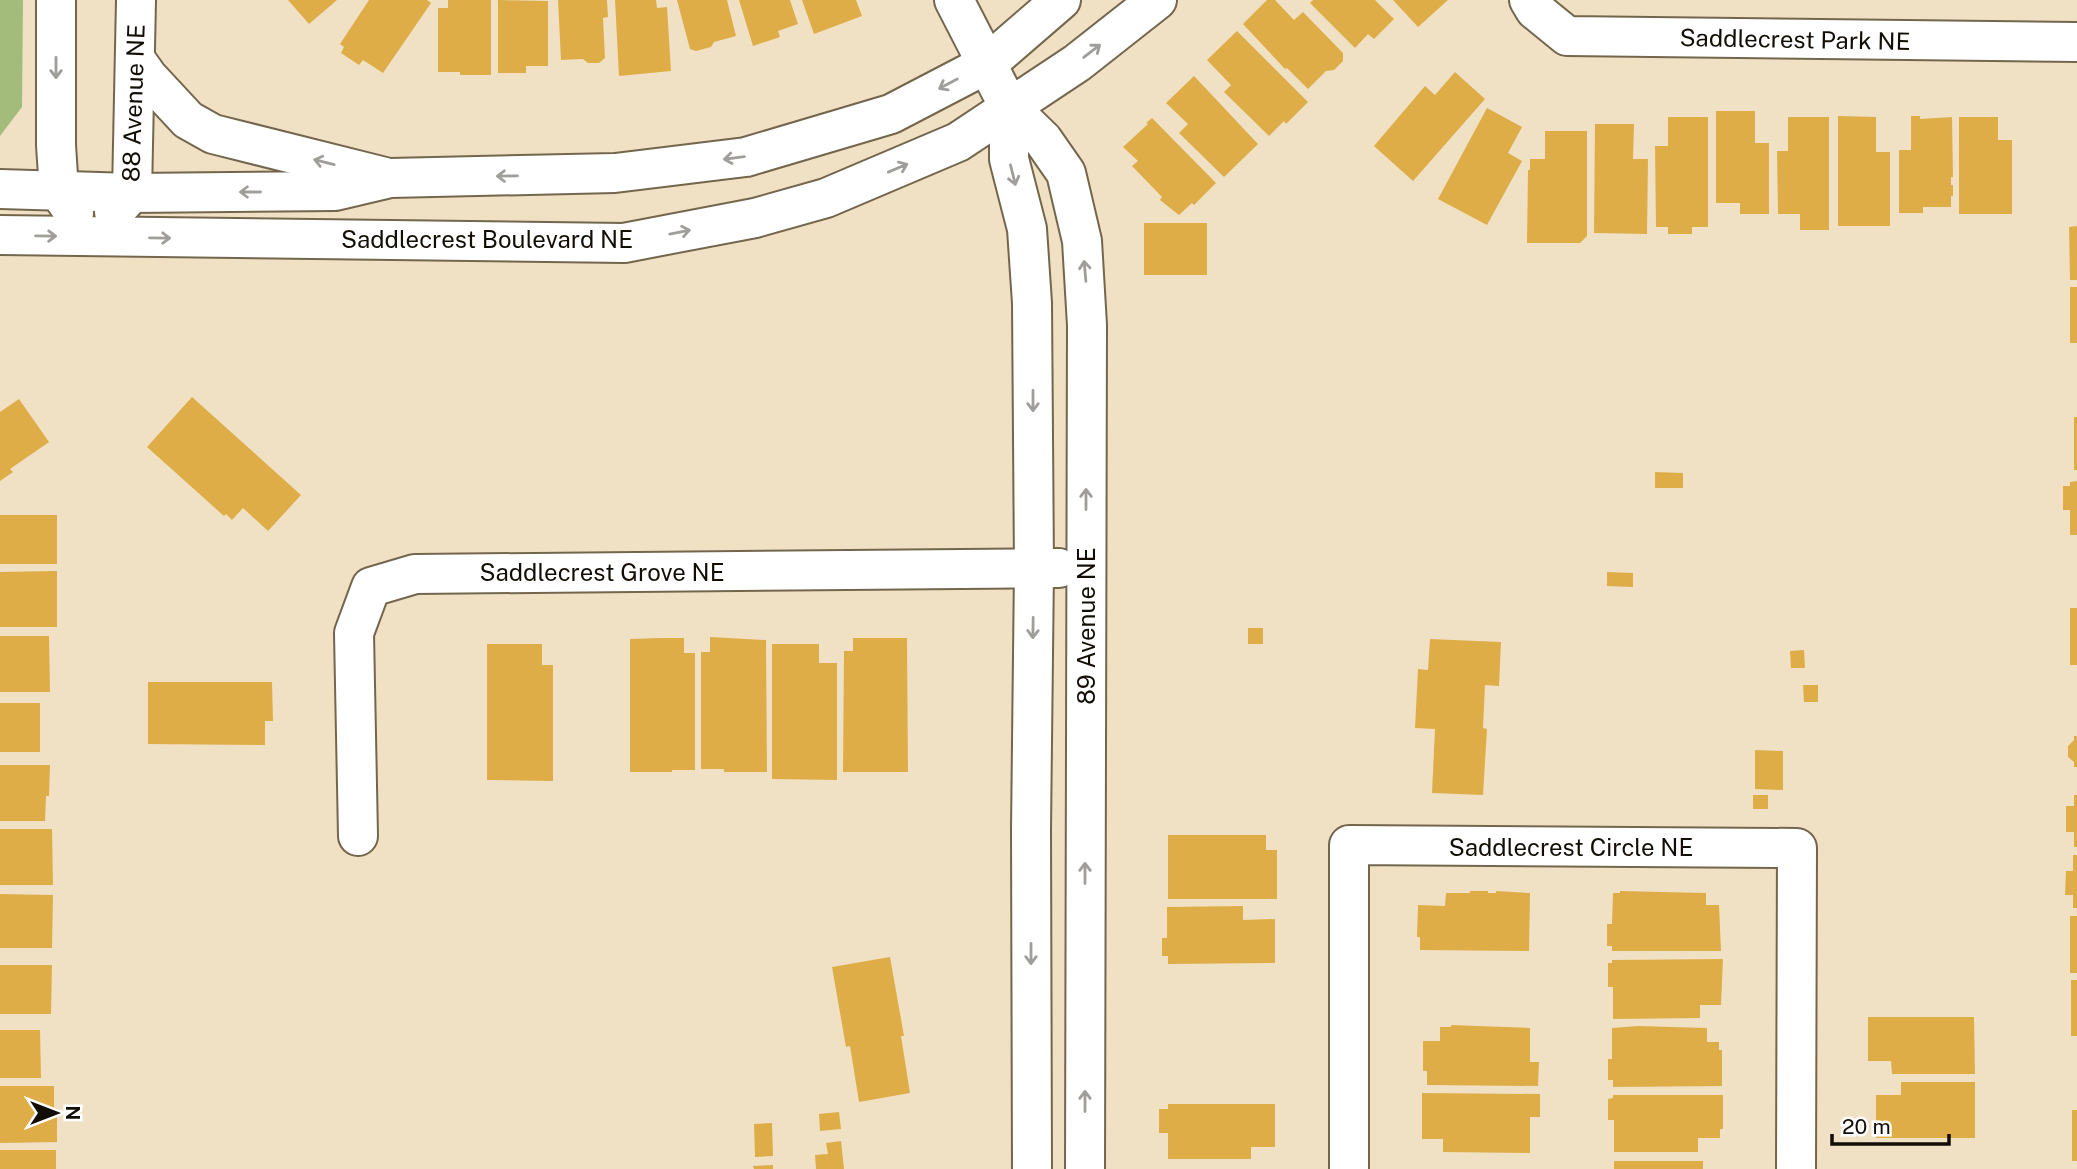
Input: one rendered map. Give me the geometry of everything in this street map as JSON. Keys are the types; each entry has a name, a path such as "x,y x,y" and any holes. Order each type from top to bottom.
{"street":[{"path":"56,0 56,145 59,191 91,237"},
{"name":"88 Avenue NE","path":"91,237 132,193 136,0"},
{"name":"89 Avenue NE","path":"954,0 1009,107 1043,140 1066,173 1082,241 1087,325 1085,1169"},
{"name":"Saddlecrest Boulevard NE","path":"0,189 132,193 335,191 390,178 615,173 746,156 891,114 987,64 1061,0"},
{"name":"Saddlecrest Boulevard NE","path":"0,236 624,243 755,218 827,198 958,142 1077,62 1157,0"},
{"name":"Saddlecrest Park NE","path":"1529,0 1535,10 1567,36 2077,42"},
{"path":"136,60 188,120 213,134 390,178"},
{"name":"89 Avenue NE","path":"1009,107 1009,159 1027,229 1031,274 1034,569 1031,830 1032,1169"},
{"name":"Saddlecrest Grove NE","path":"358,836 354,633 371,587 415,574 1086,568"},
{"name":"Saddlecrest Circle NE","path":"1349,1169 1349,845 1797,848 1796,1169"}],"green space":[{"path":"0,0 23,0 22,107 0,136"}],"building":[{"path":"288,0 337,0 309,24"},
{"path":"369,0 427,0 431,3 383,73 363,60 359,65 341,53 344,47 340,44"},
{"path":"448,0 491,0 491,75 438,72 438,8 448,8"},
{"path":"498,0 548,1 548,66 526,66 526,73 498,73"},
{"path":"558,0 607,0 608,17 603,18 605,58 599,63 588,63 583,59 561,60"},
{"path":"615,0 656,0 657,8 667,7 671,71 619,76"},
{"path":"677,0 727,0 736,36 714,42 711,47 696,51 690,49"},
{"path":"739,0 790,0 798,24 778,31 780,37 753,46"},
{"path":"802,0 856,0 862,16 814,34"},
{"path":"1267,0 1275,0 1294,20 1303,12 1343,53 1343,61 1334,70 1326,71 1308,89 1285,69 1243,24"},
{"path":"1313,0 1375,0 1394,19 1374,39 1368,34 1355,48 1310,3"},
{"path":"1393,0 1448,0 1418,27"},
{"path":"1237,31 1308,102 1286,124 1284,121 1269,136 1224,92 1231,85 1207,60"},
{"path":"1455,72 1485,99 1413,181 1374,146 1425,86 1435,95"},
{"path":"1194,76 1258,144 1224,177 1179,133 1188,124 1166,103"},
{"path":"1487,108 1522,127 1508,153 1522,161 1487,225 1438,199"},
{"path":"1716,111 1755,111 1755,143 1769,143 1769,214 1740,214 1740,203 1716,203"},
{"path":"1838,116 1876,117 1876,152 1890,152 1890,226 1838,226"},
{"path":"1911,116 1920,116 1920,119 1952,117 1951,207 1923,207 1923,213 1899,213 1899,150 1911,150"},
{"path":"1668,117 1708,117 1708,227 1692,227 1692,234 1668,234 1668,227 1656,227 1655,146 1668,146"},
{"path":"1788,117 1829,117 1829,230 1800,230 1800,214 1778,214 1777,151 1788,151"},
{"path":"1959,117 1998,117 1998,140 2012,140 2012,214 1959,214"},
{"path":"1152,118 1216,183 1194,205 1192,203 1179,215 1160,200 1162,197 1132,166 1138,161 1123,147"},
{"path":"1595,124 1634,124 1633,159 1648,159 1647,234 1594,233"},
{"path":"1545,131 1587,131 1587,236 1580,243 1527,243 1528,170 1530,159 1545,159"},
{"path":"1144,223 1207,223 1207,275 1144,275"},
{"path":"2077,226 2077,280 2070,280 2069,227"},
{"path":"2070,287 2077,287 2077,343 2070,343"},
{"path":"192,397 301,495 268,531 243,508 232,520 226,514 224,516 147,447"},
{"path":"19,399 49,442 10,469 13,472 0,481 0,412"},
{"path":"2074,417 2077,417 2077,470 2074,470"},
{"path":"1655,472 1683,473 1683,488 1655,488"},
{"path":"2077,481 2077,535 2070,535 2070,510 2063,510 2063,486 2070,486 2070,482"},
{"path":"0,515 57,515 57,564 0,564"},
{"path":"57,571 57,627 0,627 0,572"},
{"path":"1607,572 1633,573 1633,587 1607,586"},
{"path":"2070,608 2077,608 2077,665 2070,665"},
{"path":"1248,628 1263,628 1263,644 1248,644"},
{"path":"0,636 49,636 50,692 0,692"},
{"path":"710,637 766,640 767,772 701,769 701,652 710,652"},
{"path":"684,638 684,653 695,653 695,770 630,772 630,639"},
{"path":"853,638 907,638 908,772 843,772 844,651 853,651"},
{"path":"1430,639 1501,642 1499,686 1485,685 1483,728 1487,729 1483,795 1432,793 1435,729 1415,728 1418,669 1428,670"},
{"path":"487,644 542,644 542,665 553,665 553,781 487,780"},
{"path":"772,644 819,644 819,663 837,663 837,780 772,779"},
{"path":"1804,650 1805,668 1791,668 1790,651"},
{"path":"148,682 272,682 273,721 265,721 265,745 148,744"},
{"path":"1803,685 1818,685 1818,702 1804,702"},
{"path":"0,703 40,703 40,752 0,752"},
{"path":"2074,736 2077,736 2077,767 2074,767 2074,762 2068,757 2068,746"},
{"path":"1755,750 1783,751 1783,790 1755,789"},
{"path":"0,765 50,765 45,821 0,821"},
{"path":"1753,795 1768,795 1768,809 1753,809"},
{"path":"2074,795 2077,795 2077,847 2074,847 2074,832 2066,832 2066,806 2074,806"},
{"path":"0,829 52,829 53,885 0,885"},
{"path":"1168,835 1266,835 1266,850 1277,850 1277,899 1168,899"},
{"path":"2073,855 2077,855 2077,908 2073,908 2073,895 2065,895 2066,871 2073,871"},
{"path":"1446,893 1530,893 1529,951 1420,950 1420,937 1417,937 1418,905 1445,906"},
{"path":"1613,893 1706,893 1706,905 1719,905 1721,951 1612,951 1612,946 1607,946 1607,924 1612,924"},
{"path":"0,894 53,895 52,948 0,948"},
{"path":"1243,906 1243,920 1275,919 1275,963 1168,964 1168,956 1162,956 1162,938 1167,938 1167,907"},
{"path":"2070,916 2077,916 2077,973 2070,973"},
{"path":"890,957 904,1036 901,1036 910,1093 859,1102 850,1046 846,1047 832,967"},
{"path":"1723,959 1721,1005 1700,1005 1700,1018 1613,1019 1613,987 1608,987 1608,963 1612,963 1612,960"},
{"path":"0,965 52,965 51,1014 0,1014"},
{"path":"2071,980 2077,980 2077,1036 2071,1036"},
{"path":"1868,1017 1974,1017 1975,1074 1892,1074 1891,1061 1868,1061"},
{"path":"1451,1025 1530,1028 1530,1062 1539,1062 1538,1086 1427,1085 1427,1071 1423,1071 1423,1041 1440,1041 1440,1027"},
{"path":"1612,1028 1707,1028 1707,1042 1719,1042 1719,1050 1722,1050 1722,1086 1613,1087 1613,1080 1608,1080 1608,1059 1612,1059"},
{"path":"0,1030 40,1030 41,1078 0,1078"},
{"path":"1901,1082 1975,1082 1975,1138 1876,1138 1876,1095 1901,1095"},
{"path":"0,1086 54,1086 57,1142 0,1143"},
{"path":"1422,1093 1540,1094 1540,1117 1530,1117 1530,1153 1443,1152 1443,1139 1422,1139"},
{"path":"1613,1095 1723,1095 1723,1129 1720,1129 1720,1138 1698,1138 1698,1152 1614,1152 1614,1120 1608,1120 1608,1099 1613,1098"},
{"path":"1168,1104 1275,1104 1275,1147 1251,1147 1251,1159 1168,1159 1168,1133 1159,1133 1159,1109 1168,1109"},
{"path":"2072,1110 2077,1110 2077,1161 2072,1161"},
{"path":"839,1112 841,1129 820,1131 819,1114"},
{"path":"772,1123 773,1156 755,1157 754,1124"},
{"path":"841,1141 844,1169 816,1169 815,1155 828,1154 826,1143"},
{"path":"0,1150 56,1150 56,1169 0,1169"},
{"path":"1614,1161 1703,1161 1703,1169 1614,1169"},
{"path":"773,1165 773,1169 754,1169 753,1166"}]}
